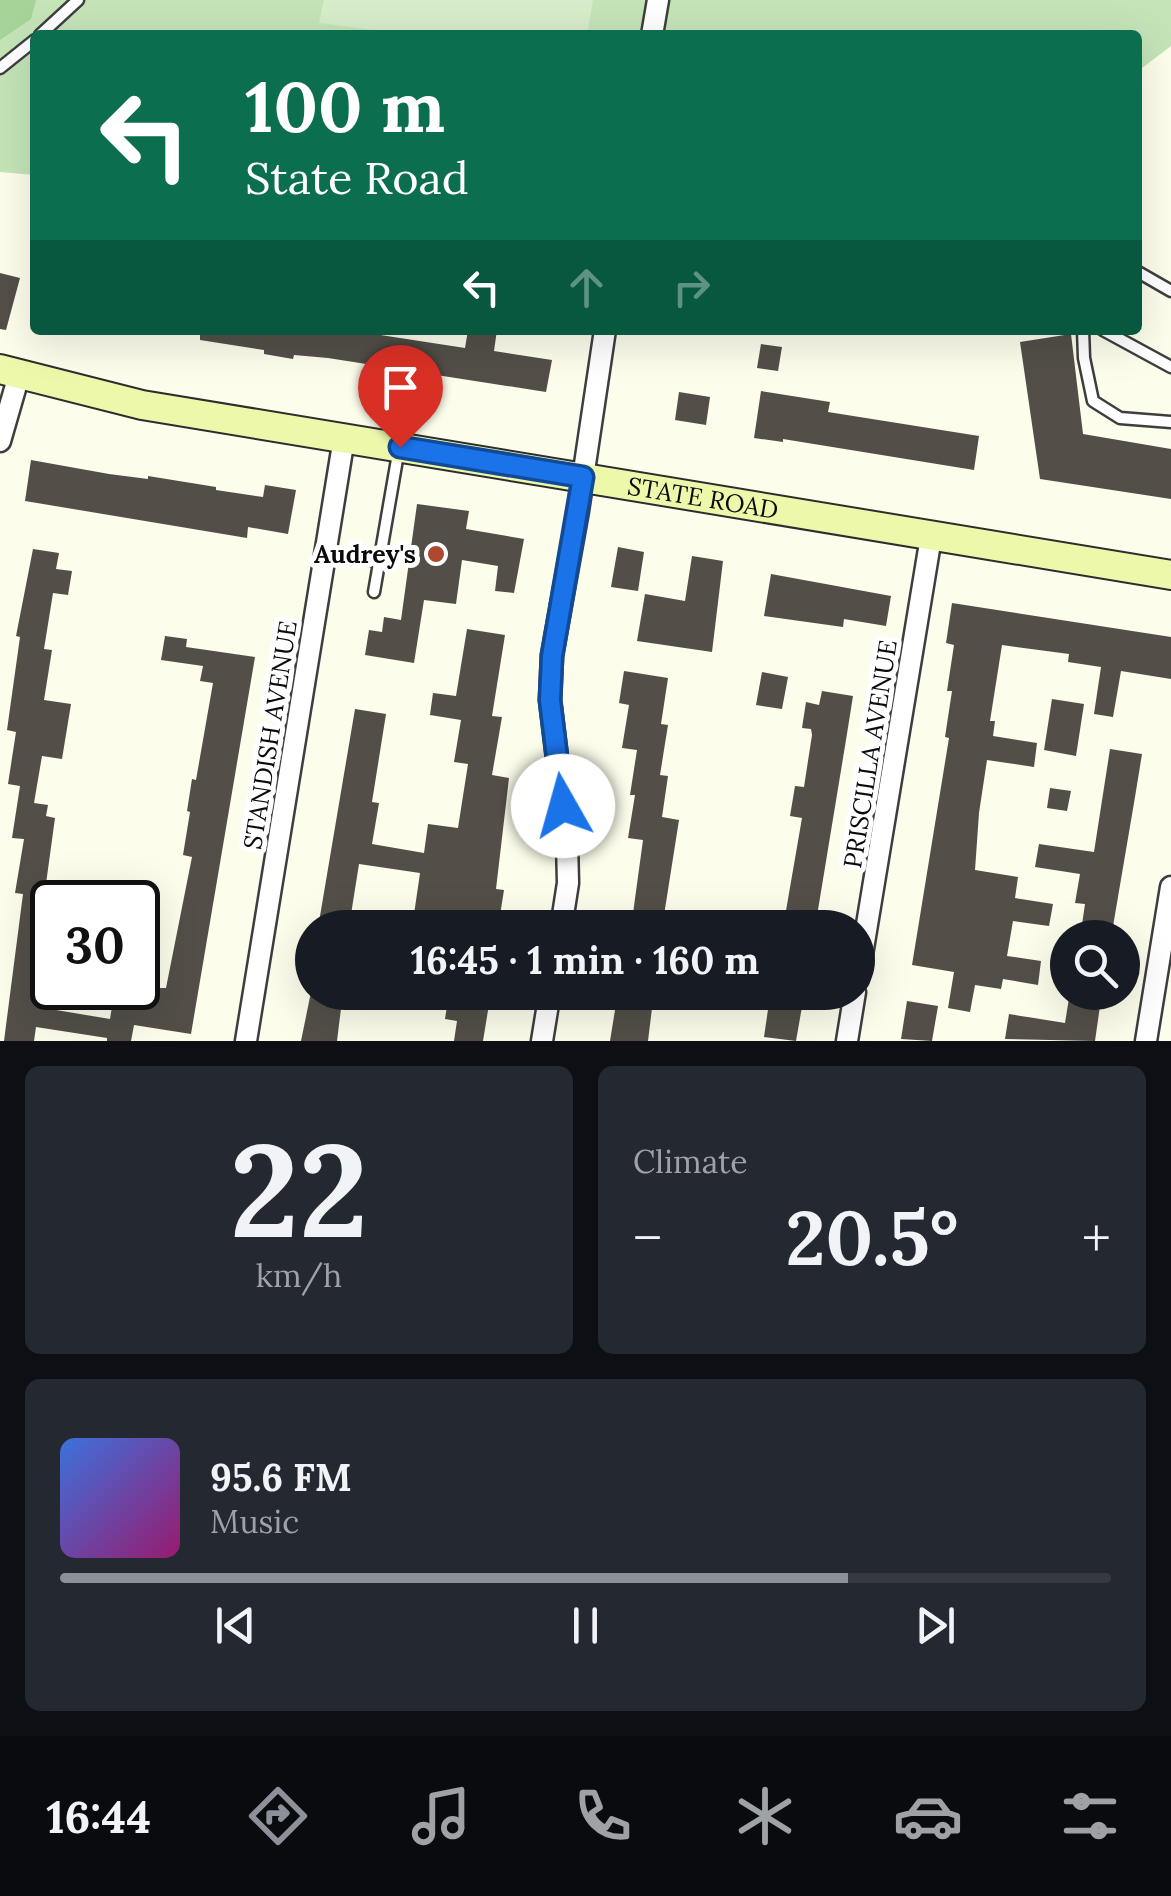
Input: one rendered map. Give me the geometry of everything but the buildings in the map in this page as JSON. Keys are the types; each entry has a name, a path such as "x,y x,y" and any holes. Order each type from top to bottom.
{"main road":[{"name":"STATE ROAD","path":"10,372 142,404 1171,575"}],"street":[{"path":"653,30 658,0"},
{"path":"564,910 568,856 550,700 552,656 604,335"},
{"path":"0,442 10,372"},
{"name":"STANDISH AVENUE","path":"246,1041 344,438"},
{"name":"PRISCILLA AVENUE","path":"869,910 931,537"},
{"path":"1146,1041 1171,887"},
{"path":"542,1041 547,1010"},
{"path":"847,1041 852,1010"}],"lane":[{"path":"46,30 78,0"},
{"path":"0,68 30,44"},
{"path":"1142,274 1171,292"},
{"path":"1083,335 1094,401 1120,418 1171,422"},
{"path":"1112,335 1171,367"},
{"path":"374,592 400,447"},
{"path":"326,552 379,562"}],"green space":[{"path":"0,0 1171,0 1171,46 1142,68 1142,30 30,30 30,175 0,172"},
{"path":"0,0 36,0 31,19 0,40"},
{"path":"324,0 593,0 588,30 374,30 319,23"}],"place":[{"name":"Audrey's","path":"436,554"}],"route":[{"path":"400,447 583,477 552,656 550,700 563,806"}]}
